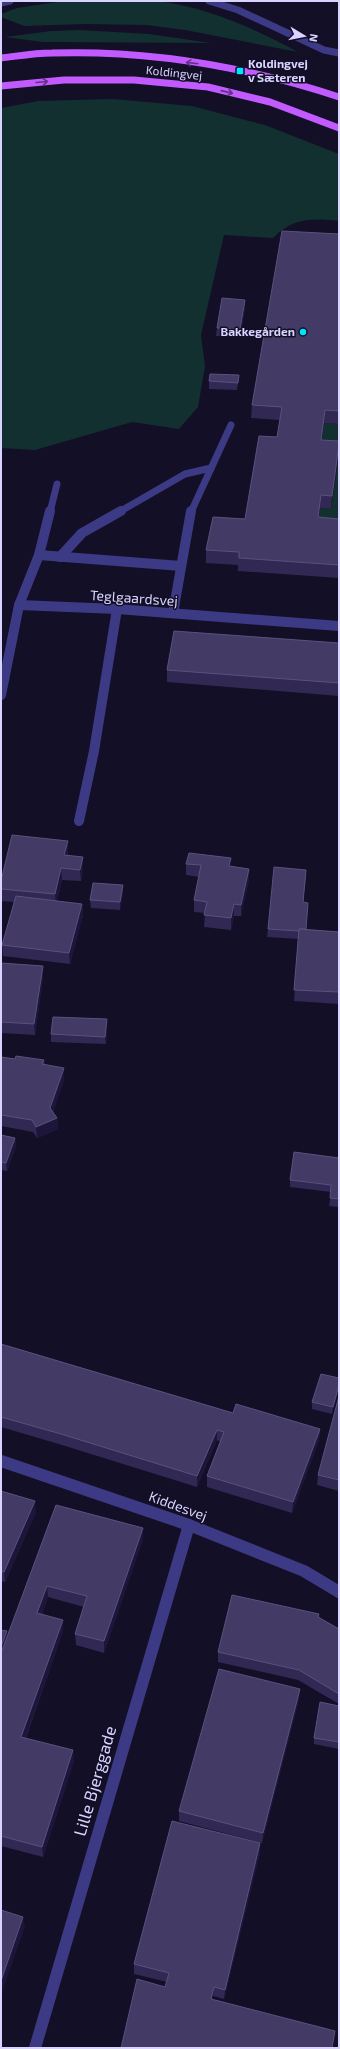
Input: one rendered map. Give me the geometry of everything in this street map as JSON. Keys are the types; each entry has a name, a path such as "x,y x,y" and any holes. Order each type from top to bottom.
{"main road":[{"name":"Koldingvej","path":"1,58 52,53 133,56 212,65 296,83 339,97"},
{"name":"Koldingvej","path":"2,84 64,80 134,80 208,87 270,102 339,128"}],"street":[{"path":"1,3 10,1"},
{"path":"209,1 238,10 324,50 339,53"},
{"path":"173,613 190,513 231,425"},
{"path":"60,557 82,533 186,474 211,468"},
{"path":"1,695 19,604 39,555 57,484"},
{"path":"39,555 181,566"},
{"name":"Teglgaardsvej","path":"19,604 116,609 339,626"},
{"path":"79,821 94,751 116,609"},
{"name":"Kiddesvej","path":"1,1461 189,1525 304,1571 339,1592"},
{"name":"Lille Bjerggade","path":"35,2048 189,1525"}],"green space":[{"path":"64,1 158,1 177,4 230,20 298,52 185,30 147,25 85,24 24,26 1,17 1,14 17,8"},
{"path":"80,30 149,34 211,43 43,42 5,37 51,31"},
{"path":"112,99 192,106 265,125 339,154 339,221 312,220 295,223 280,231 273,238 224,235 201,335 205,366 198,407 179,429 132,422 35,450 1,448 1,108 38,101"},
{"path":"324,423 339,424 339,455 320,453"},
{"path":"339,455 339,532 317,530 320,508 331,509"}],"building":[{"name":"Bakkegården","path":"282,231 339,234 339,411 325,410 321,440 339,441 339,444 332,496 321,495 318,517 339,519 339,565 239,558 239,552 206,550 213,517 245,519 259,436 277,437 282,407 252,405"},
{"path":"222,298 245,300 240,329 217,328"},
{"path":"210,374 239,375 238,383 209,381"},
{"path":"174,631 339,643 339,683 167,670"},
{"path":"12,835 68,841 64,855 83,857 80,870 61,868 55,894 1,889 1,881"},
{"path":"189,853 231,858 229,866 249,869 241,905 234,904 231,918 204,915 207,902 194,900 201,865 186,864"},
{"path":"274,867 306,870 303,902 308,903 306,929 299,929 299,931 268,929"},
{"path":"93,883 123,885 120,902 90,900"},
{"path":"16,896 82,904 69,953 2,945"},
{"path":"299,929 339,932 339,992 294,990"},
{"path":"1,963 43,966 34,1024 1,1022"},
{"path":"53,1017 107,1019 105,1037 51,1034"},
{"path":"16,1056 44,1060 42,1064 64,1068 50,1108 57,1118 36,1127 32,1120 1,1115 1,1057 15,1059"},
{"path":"1,1135 15,1138 6,1163 1,1162"},
{"path":"294,1152 339,1158 339,1199 330,1198 331,1185 290,1180"},
{"path":"1,1344 233,1413 236,1404 320,1429 293,1502 207,1476 224,1432 217,1430 197,1476 1,1417"},
{"path":"321,1374 339,1378 339,1385 333,1407 312,1402"},
{"path":"339,1396 339,1480 318,1475"},
{"path":"1,1491 35,1501 4,1572 1,1571"},
{"path":"56,1505 143,1528 104,1641 75,1634 87,1596 47,1586 37,1613 63,1620 21,1737 73,1750 42,1847 1,1836 1,1653"},
{"path":"232,1595 319,1614 318,1617 339,1629 339,1694 299,1670 218,1652"},
{"path":"1,1630 7,1631 1,1647"},
{"path":"219,1669 300,1689 263,1833 179,1811"},
{"path":"320,1702 339,1706 339,1742 314,1738"},
{"path":"172,1821 260,1843 225,1990 214,1987 211,1999 335,2031 332,2048 121,2048 137,1979 165,1987 169,1973 134,1964"},
{"path":"1,1910 23,1917 1,1981"}],"place":[{"name":"Koldingvej v Sæteren","path":"240,71"},
{"name":"Bakkegården","path":"303,332"}]}
